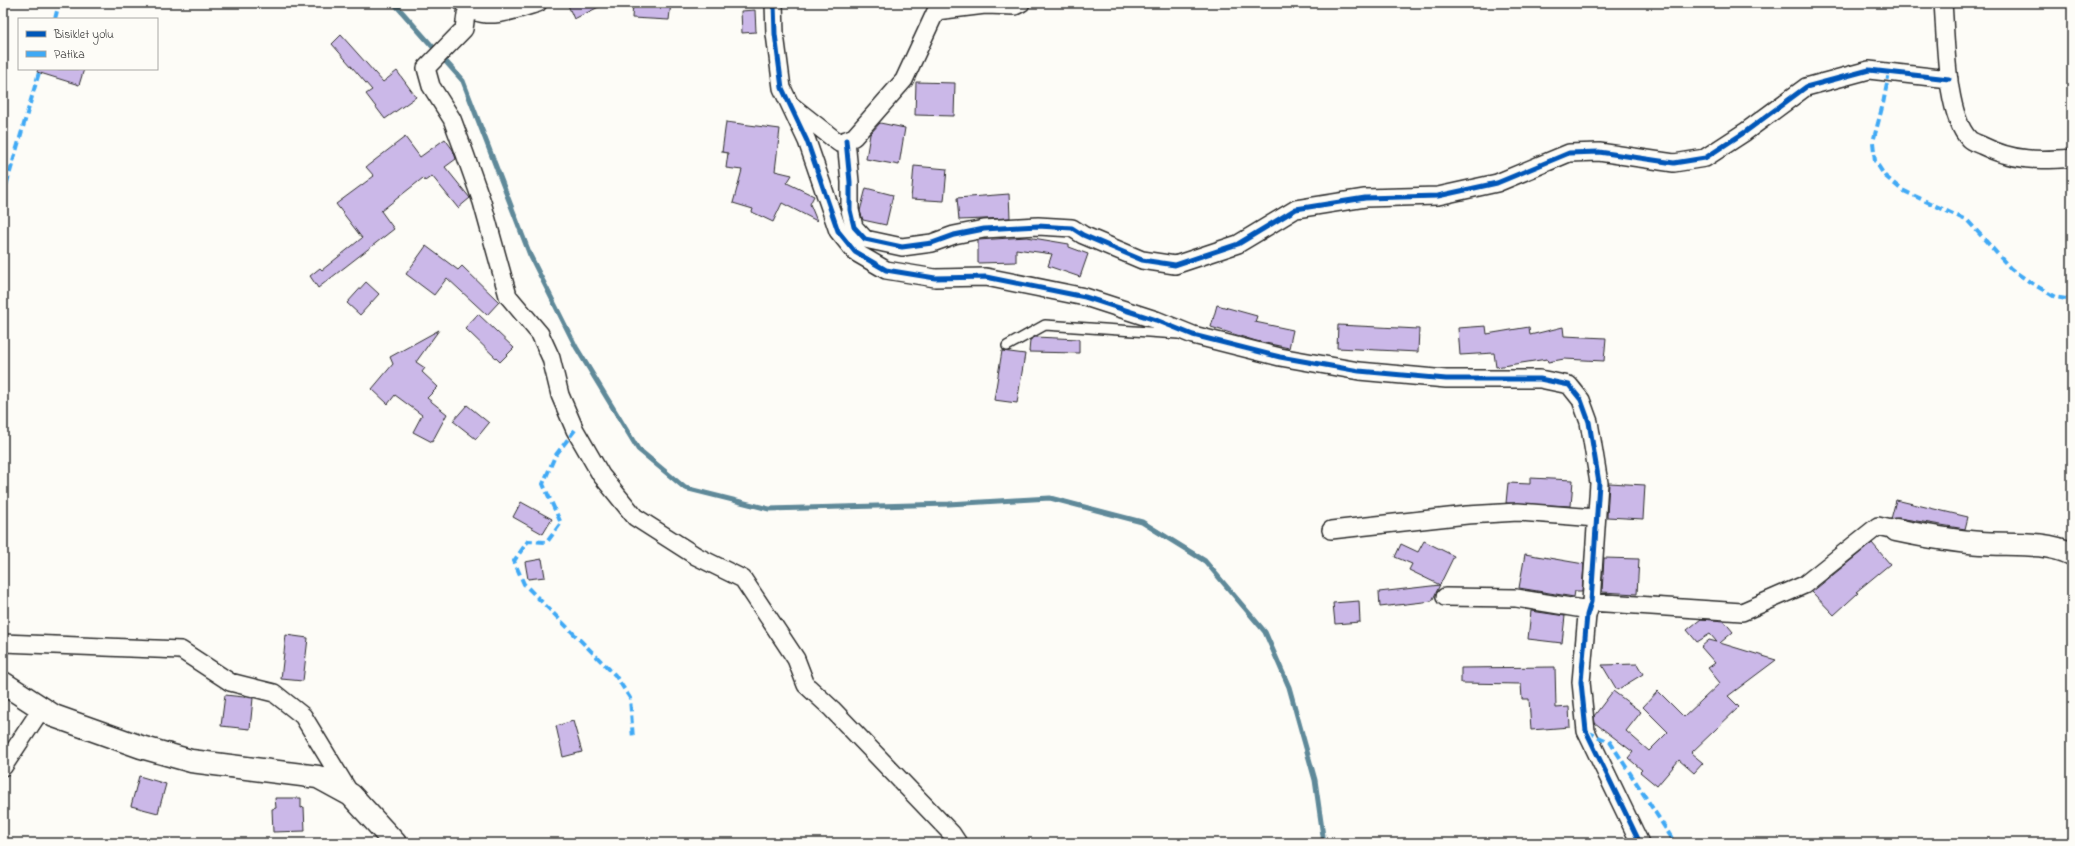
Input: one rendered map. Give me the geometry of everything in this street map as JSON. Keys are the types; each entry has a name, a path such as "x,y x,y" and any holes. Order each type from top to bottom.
{"street":[{"path":"538,3 502,14 482,13 465,5 464,29 426,68 430,86 452,119 465,154 482,202 508,296 540,334 551,358 563,402 575,430 601,475 635,517 696,556 743,579 796,659 806,685 859,737 952,834 958,843"},
{"path":"774,3 775,34 782,88 807,141 838,231 855,252 886,270 935,278 986,277 1085,297 1156,320 1193,335 1280,357 1359,371 1446,379 1540,379 1569,386 1581,400 1589,422 1599,483 1590,606 1581,682 1586,731 1640,843"},
{"path":"789,103 839,143 854,137 904,80 936,11 985,5 1015,6 1021,3"},
{"path":"1943,3 1949,79 1956,119 1970,140 1989,149 2022,160 2072,158"},
{"path":"846,140 850,182 850,210 854,227 865,238 902,247 932,243 954,235 984,229 1061,227 1072,228 1083,235 1142,260 1175,265 1238,244 1296,209 1365,198 1438,196 1497,183 1570,153 1599,152 1674,164 1705,158 1745,132 1806,87 1869,70 1949,79"},
{"path":"1331,530 1467,515 1511,513 1596,518"},
{"path":"1444,597 1516,598 1590,606 1742,612 1804,585 1878,526 1924,536 1979,543 2034,545 2054,548 2072,554"},
{"path":"3,643 181,650 230,682 274,693 303,716 351,796 395,843"},
{"path":"3,683 54,716 141,747 191,761 318,777 351,796"},
{"path":"3,767 42,708"}],"lane":[{"path":"1007,346 1045,325 1193,335"}],"building":[{"path":"567,3 607,3 574,19"},
{"path":"633,3 671,3 669,20 632,18"},
{"path":"755,10 756,32 742,33 741,11"},
{"path":"341,35 383,82 397,71 416,97 385,119 366,94 372,90 332,44"},
{"path":"38,70 84,70 79,85 37,72"},
{"path":"916,82 955,83 954,116 915,115"},
{"path":"726,122 780,129 775,171 792,175 787,183 814,196 810,204 817,221 782,203 773,222 752,212 753,209 733,203 742,170 726,168 728,153 722,152"},
{"path":"880,123 905,128 899,165 866,159 870,134"},
{"path":"405,137 420,157 445,139 453,150 456,159 445,167 470,198 458,208 432,176 425,181 423,178 381,211 394,229 318,288 310,276 320,268 322,270 362,238 336,204 374,176 366,167"},
{"path":"914,166 947,169 944,201 911,199"},
{"path":"866,188 893,195 886,225 863,220 860,211"},
{"path":"1009,194 1010,218 959,220 957,198"},
{"path":"1027,237 1069,244 1069,247 1088,254 1080,277 1048,266 1052,254 1016,249 1016,262 978,263 978,240"},
{"path":"426,246 458,270 462,266 499,302 487,315 447,278 434,295 406,274"},
{"path":"366,282 379,294 360,315 347,303"},
{"path":"1217,305 1257,316 1255,322 1293,330 1289,348 1256,341 1211,327"},
{"path":"478,314 514,348 500,362 465,328"},
{"path":"1338,325 1419,329 1418,352 1337,348"},
{"path":"1486,326 1487,334 1529,327 1530,335 1563,327 1564,336 1606,338 1604,361 1564,359 1548,362 1547,359 1496,367 1494,353 1460,355 1458,328"},
{"path":"439,330 416,362 425,368 422,372 438,387 427,398 447,414 432,442 413,432 422,415 395,395 388,404 372,389 393,364 390,357"},
{"path":"1035,337 1079,339 1079,353 1029,352 1030,340"},
{"path":"1002,351 1025,354 1017,403 994,400"},
{"path":"467,405 489,423 476,439 453,421"},
{"path":"1530,478 1573,480 1571,506 1506,503 1508,483 1530,484"},
{"path":"1609,483 1645,485 1643,519 1607,517"},
{"path":"1896,500 1968,517 1965,529 1899,518 1891,519"},
{"path":"521,502 552,519 543,534 513,517"},
{"path":"1424,541 1454,556 1440,585 1409,570 1412,564 1395,557 1401,544 1418,552"},
{"path":"1872,543 1890,564 1856,592 1858,593 1834,615 1812,592"},
{"path":"1525,554 1584,564 1582,591 1575,591 1574,597 1519,588"},
{"path":"1604,558 1639,559 1637,594 1602,592"},
{"path":"542,559 545,577 528,579 525,562"},
{"path":"1440,585 1432,601 1380,607 1379,592"},
{"path":"1359,601 1360,622 1335,624 1333,603"},
{"path":"1531,611 1565,616 1562,643 1528,639"},
{"path":"1701,619 1724,621 1733,632 1720,643 1776,660 1728,696 1739,707 1691,753 1703,763 1694,773 1679,760 1657,786 1640,772 1642,770 1628,758 1633,752 1595,723 1594,716 1613,691 1641,712 1626,731 1649,751 1668,732 1643,707 1658,691 1684,717 1720,683 1708,668 1715,663 1701,647 1709,640 1717,642 1710,634 1697,642 1687,630"},
{"path":"286,635 308,638 303,681 281,679"},
{"path":"1637,664 1643,674 1617,690 1602,665"},
{"path":"1555,667 1556,708 1569,707 1570,727 1531,730 1529,699 1522,699 1521,684 1461,683 1461,668"},
{"path":"225,695 253,698 250,729 221,726"},
{"path":"573,721 582,752 563,757 556,726"},
{"path":"139,776 166,784 158,813 131,806"},
{"path":"275,798 301,798 301,808 304,807 305,831 273,832 272,809 276,808"}],"waterway":[{"path":"394,3 463,81 530,255 576,347 638,449 685,488 769,509 949,504 1050,498 1142,522 1205,561 1265,632 1289,687 1315,780 1324,843"}],"marked path":[{"path":"55,18 59,3"},
{"path":"3,196 40,70"},
{"path":"1889,72 1883,104 1873,142 1875,161 1885,176 1902,190 1968,221 2011,269 2055,297 2072,300"},
{"path":"575,430 555,456 543,484 561,523 547,542 528,541 514,561 524,584 615,675 630,698 633,739"},
{"path":"1587,732 1610,742 1675,843"}],"cycle path":[{"path":"774,3 775,34 782,88 807,141 838,231 855,252 886,270 935,278 986,277 1085,297 1156,320 1193,335 1280,357 1359,371 1446,379 1540,379 1569,385 1581,400 1589,422 1599,483 1591,602 1587,615 1581,682 1586,731 1640,843"},
{"path":"846,140 850,182 850,210 854,227 865,239 902,247 932,243 954,235 984,229 1038,226 1072,228 1083,235 1142,260 1175,265 1238,244 1296,209 1365,198 1438,196 1497,183 1569,153 1599,152 1674,163 1705,158 1745,132 1806,87 1869,70 1949,79"}]}
